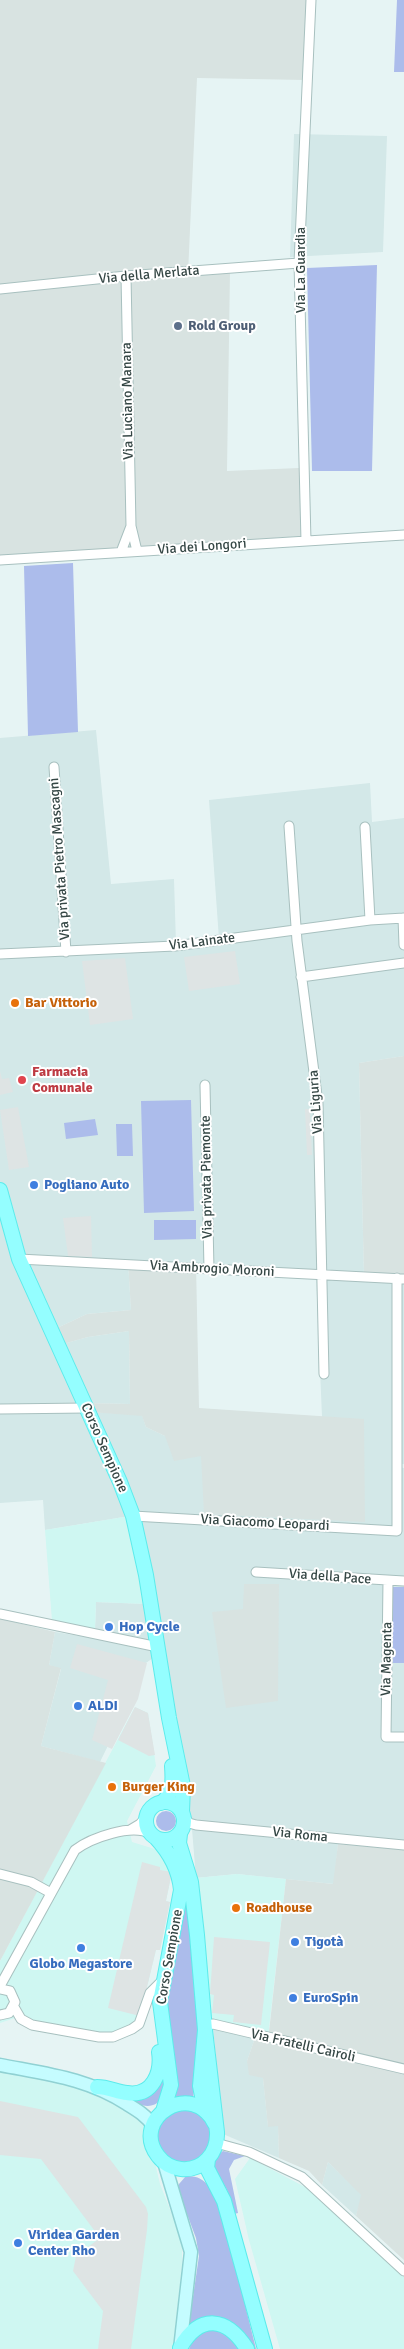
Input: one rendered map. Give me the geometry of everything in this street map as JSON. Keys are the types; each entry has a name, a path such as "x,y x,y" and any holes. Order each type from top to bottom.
{"main road":[{"name":"Corso Sempione","path":"0,1190 4,1221 19,1259 87,1408 133,1516 183,1786 185,1823 179,1843 188,1868 194,1901 205,2030 200,2077 205,2111"},
{"name":"Corso Sempione","path":"161,1803 168,1797 173,1784 169,1718"},
{"path":"161,1803 171,1803 185,1823 168,1841 153,1836 147,1828 147,1816 154,1806 161,1803"},
{"name":"Corso Sempione","path":"153,1836 171,1857 178,1873 181,1890 160,2010 171,2085 162,2112"},
{"path":"97,2087 136,2093 153,2084 160,2074 161,2064 154,2023 160,2010"},
{"path":"205,2030 216,2143 208,2159 207,2168 224,2201 265,2349"},
{"path":"0,2065 80,2081 97,2087 146,2116 153,2126"},
{"path":"180,2349 191,2252 190,2242 173,2196 171,2180 164,2162 153,2146 153,2126 162,2112 171,2106 184,2103 194,2105 205,2111 215,2124"},
{"path":"130,2106 148,2113 162,2112"},
{"path":"173,2196 175,2180 189,2168 208,2159"},
{"path":"164,2162 173,2167 189,2168 204,2172 214,2183"},
{"path":"180,2349 193,2331 206,2324 214,2323 224,2325 233,2331 246,2349"}],"street":[{"name":"Via La Guardia","path":"306,541 299,263 311,0"},
{"name":"Via della Merlata","path":"0,289 126,276 299,263"},
{"name":"Via Luciano Manara","path":"126,276 131,526 137,551"},
{"name":"Via Luciano Manara","path":"121,552 131,526"},
{"name":"Via dei Longori","path":"0,560 404,535"},
{"name":"Via privata Pietro Mascagni","path":"54,767 66,952"},
{"name":"Via Liguria","path":"288,826 296,930 318,1097 324,1374"},
{"path":"365,827 370,920"},
{"name":"Via Lainate","path":"0,954 176,946 370,920 404,918"},
{"path":"404,918 404,945"},
{"path":"302,977 404,962"},
{"name":"Via privata Piemonte","path":"206,1086 209,1269"},
{"name":"Via Ambrogio Moroni","path":"19,1259 401,1279"},
{"path":"400,1465 401,1279"},
{"path":"0,1408 87,1408"},
{"name":"Via Giacomo Leopardi","path":"133,1516 397,1531 400,1465"},
{"name":"Via della Pace","path":"256,1572 404,1581"},
{"name":"Via Magenta","path":"388,1581 386,1737 404,1737"},
{"path":"0,1614 158,1647"},
{"path":"12,1994 0,1987 75,1850 91,1840 128,1830 140,1824 147,1816"},
{"name":"Via Roma","path":"185,1823 404,1845"},
{"path":"128,1830 144,1830 153,1836"},
{"path":"0,1874 31,1882 51,1893"},
{"path":"11,1967 8,1980 14,2006 23,2020 32,2026 99,2037 112,2037 139,2024 150,1994 164,1979"},
{"path":"0,2015 9,2013 14,2006"},
{"name":"Via Fratelli Cairoli","path":"205,2030 208,2025 213,2024 265,2038 404,2069"},
{"path":"216,2143 249,2152 302,2177 404,2271"}],"shaded area":[{"path":"0,0 308,0 305,80 197,78 188,273 230,270 227,471 299,468 303,536 0,556"},
{"path":"397,0 404,0 404,72 394,72"},
{"path":"294,134 387,136 383,252 290,257"},
{"path":"377,265 372,471 312,471 307,268"},
{"path":"73,563 78,732 28,736 24,566"},
{"path":"96,730 111,884 174,879 176,944 0,950 0,738"},
{"path":"370,783 372,822 404,818 404,916 219,939 209,800"},
{"path":"404,920 404,1056 359,1063 364,1276 128,1261 131,1310 87,1314 53,1330 22,1262 0,1184 0,956 65,954"},
{"path":"235,951 240,984 189,991 184,957"},
{"path":"125,958 133,1019 90,1025 82,961"},
{"path":"404,1056 404,1278 364,1276 359,1063"},
{"path":"0,1071 2,1079 9,1078 13,1092 0,1095"},
{"path":"191,1100 194,1211 144,1213 141,1101"},
{"path":"18,1107 29,1167 9,1170 0,1110"},
{"path":"305,1109 310,1109 312,1155 307,1155"},
{"path":"95,1119 98,1135 66,1139 64,1123"},
{"path":"116,1124 132,1124 133,1156 117,1156"},
{"path":"0,1210 130,1516 45,1530 43,1500 0,1503"},
{"path":"91,1216 92,1257 68,1256 63,1218"},
{"path":"154,1220 196,1220 196,1239 154,1240"},
{"path":"128,1261 196,1264 199,1408 364,1419 365,1522 204,1514 201,1456 174,1461 165,1436 146,1427 142,1416 90,1412 85,1403 130,1404 129,1331 88,1337 59,1345 53,1330 87,1314 131,1310"},
{"path":"316,1275 397,1279 395,1467 404,1468 404,1843 197,1823 188,1820 150,1578 90,1412 142,1415 146,1427 165,1436 364,1420 322,1417"},
{"path":"398,1278 404,1278 404,1464 399,1464"},
{"path":"129,1331 130,1404 85,1403 59,1345 88,1337"},
{"path":"130,1516 147,1604 96,1602 95,1629 52,1621 45,1530"},
{"path":"244,1584 279,1584 278,1701 226,1708 212,1612 243,1609"},
{"path":"393,1587 404,1587 404,1663 393,1663"},
{"path":"96,1602 147,1604 154,1642 95,1629"},
{"path":"0,1610 6,1611 6,1620 55,1632 49,1665 61,1668 41,1746 106,1763 0,1961"},
{"path":"55,1632 155,1648 156,1656 143,1665 138,1684 100,1762 41,1746 61,1669 49,1665"},
{"path":"77,1644 147,1663 138,1699 112,1749 92,1740 108,1680 70,1668"},
{"path":"135,1707 148,1713 156,1766 127,1821 132,1842 158,1850 172,1872 166,1901 170,1902 160,1950 156,1950 140,2016 145,2021 139,2030 118,2039 15,2018 0,2023 0,1961"},
{"path":"135,1707 148,1713 155,1755 149,1756 118,1740"},
{"path":"162,1811 170,1811 176,1817 176,1825 170,1831 162,1831 156,1825 156,1817"},
{"path":"192,1829 338,1844 334,1884 237,1874 196,1878"},
{"path":"338,1844 404,1850 404,2260 356,2216 361,2195 328,2162 322,2185 309,2171 279,2158 278,2126 268,2127 263,2078 249,2075 247,2061 255,2038 268,2041 286,1879 333,1884"},
{"path":"142,1862 160,1867 160,1870 172,1872 166,1901 170,1902 160,1950 156,1950 140,2016 108,2008"},
{"path":"237,1874 286,1879 268,2037 211,2021 196,1878"},
{"path":"190,1903 199,2028 193,2100 174,2098 165,2003 186,1904"},
{"path":"214,1937 270,1942 261,2025 233,2022 234,2015 212,2013 214,1995 210,1994"},
{"path":"213,2027 255,2038 247,2061 263,2078 268,2126 278,2126 279,2158 223,2134"},
{"path":"0,2072 84,2087 102,2093 140,2119 148,2134 160,2184 182,2240 182,2265 173,2349 0,2349"},
{"path":"164,2075 165,2094 157,2103 148,2106 127,2099"},
{"path":"0,2101 78,2117 146,2207 148,2214 147,2230 131,2349 98,2349 103,2311 73,2271 76,2256 100,2238 41,2159 0,2155"},
{"path":"179,2109 189,2109 199,2113 207,2121 211,2136 207,2151 199,2159 189,2163 179,2163 169,2159 161,2151 157,2141 157,2131 161,2121 169,2113"},
{"path":"223,2151 245,2156 234,2160 229,2169 238,2213 234,2214 228,2193 215,2165 215,2160"},
{"path":"250,2158 305,2187 404,2273 404,2349 280,2349 249,2240 235,2179"},
{"path":"328,2162 362,2195 356,2216 322,2185"},
{"path":"186,2176 193,2176 204,2181 221,2208 256,2349 249,2349 219,2321 188,2331 199,2256 196,2238 178,2190 179,2184"},
{"path":"224,2330 243,2349 189,2349 193,2340 203,2331"}],"place":[{"name":"Rold Group","path":"178,326"},
{"name":"Bar Vittorio","path":"15,1003"},
{"name":"Farmacia Comunale","path":"22,1080"},
{"name":"Pogliano Auto","path":"34,1185"},
{"name":"Hop Cycle","path":"109,1627"},
{"name":"ALDI","path":"78,1706"},
{"name":"Burger King","path":"112,1787"},
{"name":"Roadhouse","path":"236,1908"},
{"name":"Tigotà","path":"295,1942"},
{"name":"Globo Megastore","path":"81,1948"},
{"name":"EuroSpin","path":"293,1998"},
{"name":"Viridea Garden Center Rho","path":"18,2243"}]}
